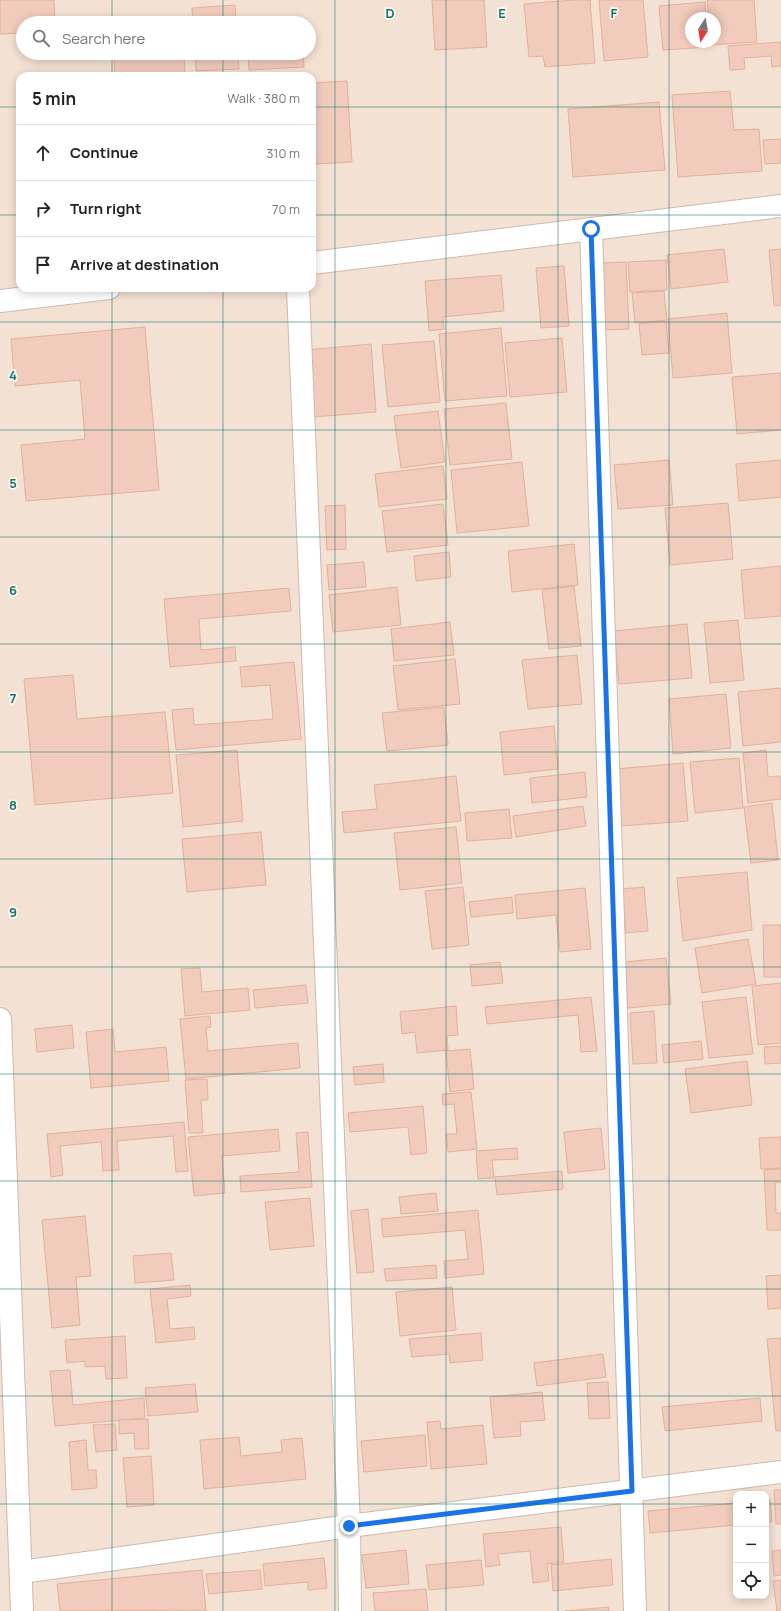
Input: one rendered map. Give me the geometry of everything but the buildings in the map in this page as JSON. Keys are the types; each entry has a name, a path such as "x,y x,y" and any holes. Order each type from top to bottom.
{"street":[{"path":"316,263 781,206"},
{"path":"591,229 635,1611"},
{"path":"0,301 76,292"},
{"path":"298,292 349,1526 350,1611"},
{"path":"0,1019 22,1572 22,1611"},
{"path":"22,1572 349,1526 781,1472"}],"shaded area":[{"path":"0,0 781,0 781,1611 0,1611"}],"route":[{"path":"349,1526 632,1491 591,229"}]}
